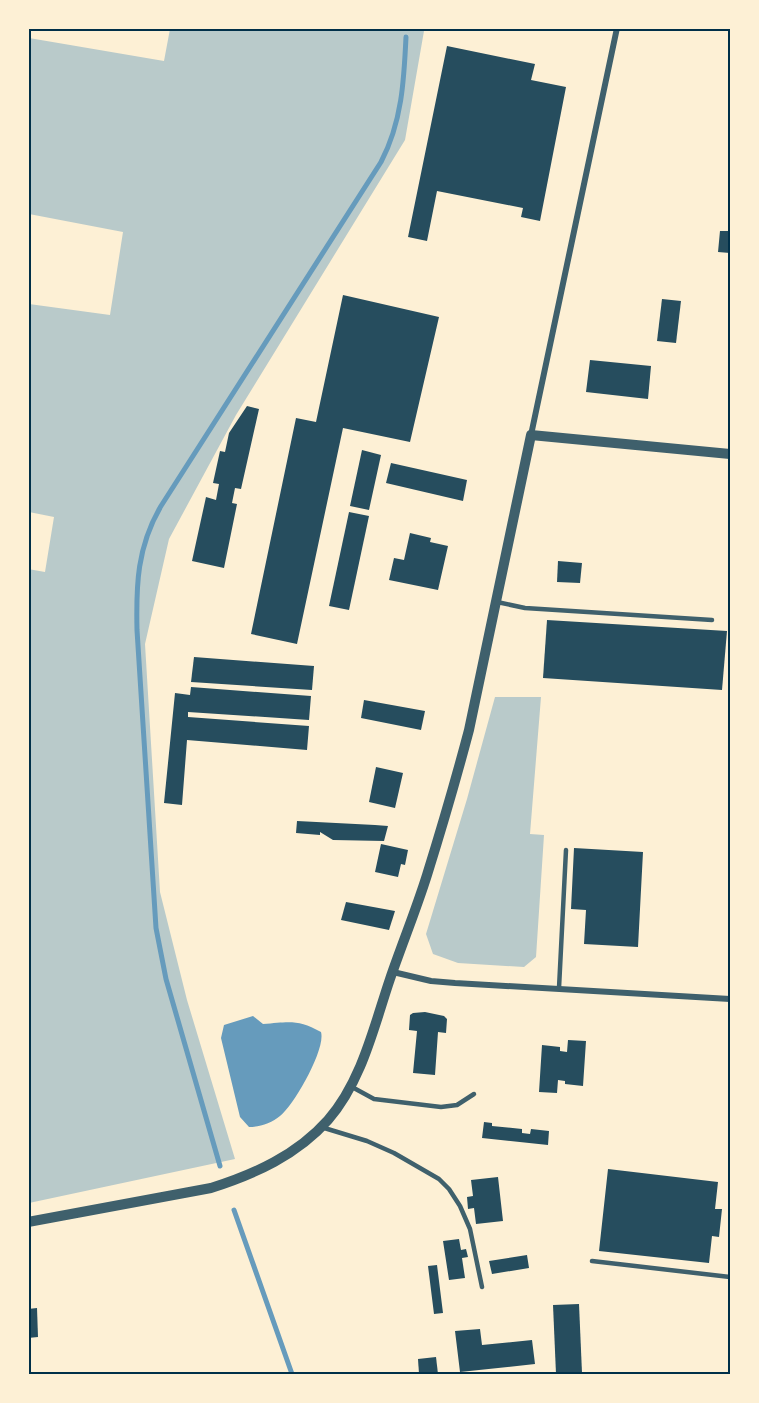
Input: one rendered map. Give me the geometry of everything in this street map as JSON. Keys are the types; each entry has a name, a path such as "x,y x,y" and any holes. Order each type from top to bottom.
{"street":[{"path":"28,1222 212,1188 240,1179 277,1161 321,1127 329,1119 358,1071 427,875 469,730 617,28"},
{"path":"531,435 730,454"},
{"path":"393,972 431,981 730,999"}],"lane":[{"path":"496,602 525,608 712,620"},
{"path":"559,988 566,850"},
{"path":"350,1086 374,1099 441,1107 457,1105 474,1094"},
{"path":"321,1127 367,1141 394,1153 439,1179 460,1206 471,1229 482,1287"},
{"path":"592,1261 730,1277"}],"shaded area":[{"path":"408,28 424,31 405,140 236,415 169,539 145,644 160,892 187,1000 235,1159 29,1203 28,569 45,572 54,517 29,512 29,304 110,315 123,232 29,214 29,38 164,61 170,29"},
{"path":"495,697 541,697 530,834 544,835 536,957 524,967 458,963 433,954 426,934"}],"water":[{"path":"253,1016 263,1024 287,1022 306,1025 321,1032 321,1040 319,1051 308,1076 286,1110 269,1123 249,1127 240,1117 221,1038 224,1025"}],"building":[{"path":"447,46 535,64 531,80 566,87 540,221 521,217 523,208 437,191 427,241 408,237"},
{"path":"720,231 730,231 730,253 718,252"},
{"path":"343,295 439,317 410,442 343,428 297,644 251,634 296,418 316,422"},
{"path":"662,299 681,301 676,343 657,341"},
{"path":"590,360 651,366 648,399 586,392"},
{"path":"247,406 259,409 241,489 235,488 232,503 237,504 224,568 192,561 206,497 216,500 219,484 213,483 220,451 225,452 229,433"},
{"path":"362,450 381,455 369,510 350,506"},
{"path":"391,463 467,480 463,501 386,483"},
{"path":"349,512 369,516 349,610 329,606"},
{"path":"410,533 431,538 430,542 448,546 438,590 389,580 394,558 404,560"},
{"path":"558,561 582,563 580,583 557,582"},
{"path":"547,620 727,631 722,690 543,678"},
{"path":"194,657 314,666 312,690 191,682"},
{"path":"191,687 311,696 309,720 188,712 188,717 309,726 307,750 187,740 182,805 164,803 175,693 190,695"},
{"path":"364,700 425,711 421,730 361,718"},
{"path":"376,767 403,773 395,808 369,802"},
{"path":"297,821 388,826 384,841 333,840 320,832 320,835 296,833"},
{"path":"381,844 408,850 405,865 401,864 398,877 375,872"},
{"path":"574,848 643,852 638,947 584,944 586,910 571,909"},
{"path":"346,902 395,911 389,930 341,920"},
{"path":"425,1012 444,1016 447,1019 446,1033 438,1032 435,1075 413,1073 417,1031 409,1030 410,1015"},
{"path":"568,1040 586,1041 583,1086 565,1084 565,1081 558,1080 557,1093 539,1092 542,1045 560,1047 560,1051 567,1052"},
{"path":"484,1122 492,1123 492,1126 522,1129 522,1133 530,1134 531,1129 549,1131 548,1145 482,1138"},
{"path":"608,1169 718,1182 715,1209 722,1209 719,1237 712,1236 709,1263 599,1251"},
{"path":"498,1177 503,1221 476,1224 474,1208 468,1209 467,1197 473,1196 471,1180"},
{"path":"459,1239 461,1250 466,1249 468,1257 462,1258 465,1278 449,1280 443,1241"},
{"path":"527,1255 529,1268 492,1274 489,1261"},
{"path":"437,1265 443,1313 434,1314 428,1266"},
{"path":"579,1304 582,1373 556,1374 553,1305"},
{"path":"37,1308 38,1337 28,1338 28,1309"},
{"path":"480,1329 482,1345 532,1340 535,1364 460,1372 455,1331"},
{"path":"436,1357 438,1374 419,1374 418,1359"}],"waterway":[{"path":"220,1166 166,979 156,928 137,630 140,566 147,536 161,506 381,162 398,116 403,85 406,37"},
{"path":"234,1210 292,1374"}]}
